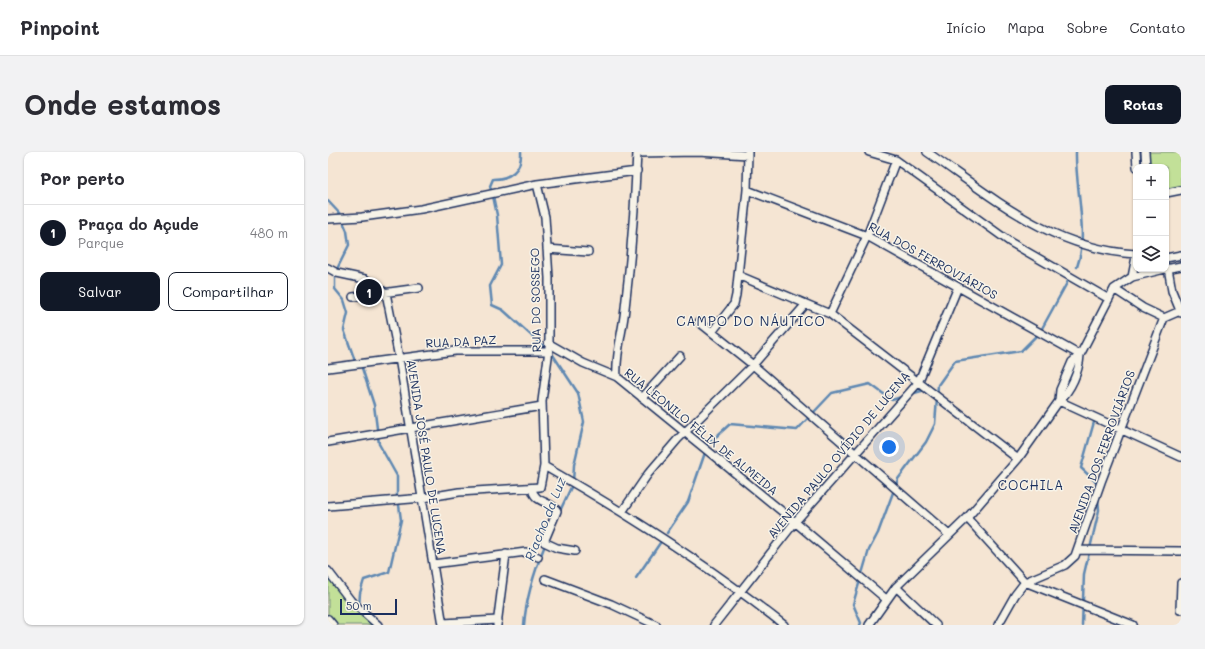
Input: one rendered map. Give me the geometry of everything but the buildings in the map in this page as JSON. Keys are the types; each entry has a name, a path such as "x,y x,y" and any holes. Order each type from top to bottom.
{"street":[{"path":"617,378 616,366 623,330 632,244 637,153 698,152 748,154 747,190 740,276 734,304 712,332"},
{"path":"869,152 896,160 1010,242 1109,300"},
{"path":"927,152 1034,225 1080,245 1114,253 1133,255"},
{"path":"1136,152 1137,164"},
{"path":"1145,152 1146,164"},
{"path":"830,314 868,236 896,160"},
{"path":"328,219 362,217 421,209 537,184 637,171"},
{"name":"RUA DO SOSSEGO","path":"536,488 544,466 542,406 548,352 547,249 545,217 537,184"},
{"name":"RUA DOS FERROVIÁRIOS","path":"747,190 868,236 1080,355"},
{"path":"1169,192 1181,190"},
{"path":"547,249 588,252"},
{"path":"1169,258 1181,256"},
{"path":"1169,268 1181,266"},
{"path":"328,268 337,273 365,279 386,293"},
{"path":"1132,277 1133,272"},
{"path":"869,625 886,599 896,587 967,518 1018,460 1059,401 1066,394 1080,366 1080,355 1114,289 1141,272"},
{"path":"1114,289 1143,308 1164,318 1181,312 1172,291 1167,272"},
{"path":"740,276 830,314 1018,460"},
{"name":"AVENIDA PAULO OVÍDIO DE LUCENA","path":"714,625 742,592 795,522 918,383 958,287"},
{"path":"353,297 419,288"},
{"name":"AVENIDA JOSÉ PAULO DE LUCENA","path":"386,293 399,358 443,624"},
{"path":"622,512 648,474 685,433 753,365 806,304"},
{"name":"AVENIDA DOS FERROVIÁRIOS","path":"1025,582 1065,565 1072,560 1078,550 1121,430 1164,318"},
{"path":"699,322 753,365 950,535"},
{"name":"RUA LEONILO FÉLIX DE ALMEIDA","path":"548,343 587,365 617,378 795,522 886,599"},
{"name":"RUA DA PAZ","path":"328,368 455,351 548,352"},
{"path":"642,398 680,356"},
{"path":"1059,401 1181,457"},
{"path":"328,442 542,406"},
{"path":"544,466 674,545 742,592 784,625"},
{"path":"328,506 423,498 459,492 536,488 533,494 536,498 555,508 557,511 544,542 557,548 575,551"},
{"path":"967,518 1025,582 1133,625"},
{"path":"1078,550 1181,551"},
{"path":"433,564 526,552 538,557"},
{"path":"443,624 497,622 506,554"},
{"path":"329,576 351,601 378,625"},
{"path":"545,579 611,604 656,625"},
{"path":"998,625 1015,595 1025,582"},
{"path":"1181,583 1181,612"},
{"path":"896,587 936,625"},
{"path":"328,619 333,625"}],"green space":[{"path":"1145,152 1181,152 1181,190 1169,192 1169,164 1146,164"},
{"path":"332,576 378,625 333,625 328,619 328,579"}],"waterway":[{"name":"Riacho da Luz","path":"491,190 490,186 493,179 499,179 514,172 519,164 521,152"},
{"path":"1076,152 1082,226 1082,240 1077,267"},
{"name":"Riacho da Luz","path":"493,196 497,215 501,265 490,286 492,305 503,310 553,355 578,393 584,422 574,465 573,483 559,513"},
{"path":"328,201 341,215"},
{"path":"344,224 347,231 349,245 335,273 335,289 344,300 348,313 344,330 355,361"},
{"path":"860,625 861,623 853,604 869,550 878,533 898,479 926,442 935,424 938,385 955,361 1021,351 1040,332 1068,281"},
{"path":"362,368 374,405 379,444 397,476 397,497"},
{"path":"667,533 688,502 708,444 730,424 797,430 832,393 870,384 892,400 904,396"},
{"path":"911,394 925,390"},
{"path":"1094,422 1081,468 1097,483 1097,486"},
{"path":"1082,625 1084,574 1099,510 1098,497"},
{"path":"359,607 360,593 364,580 389,572 401,520 399,505"},
{"path":"636,578 660,543"},
{"name":"Riacho da Luz","path":"524,625 532,584 545,545"}],"place":[{"name":"Praça do Açude","path":"369,292"}],"district":[{"name":"CAMPO DO NÁUTICO","path":"751,321"},
{"name":"COCHILA","path":"1031,485"}]}
